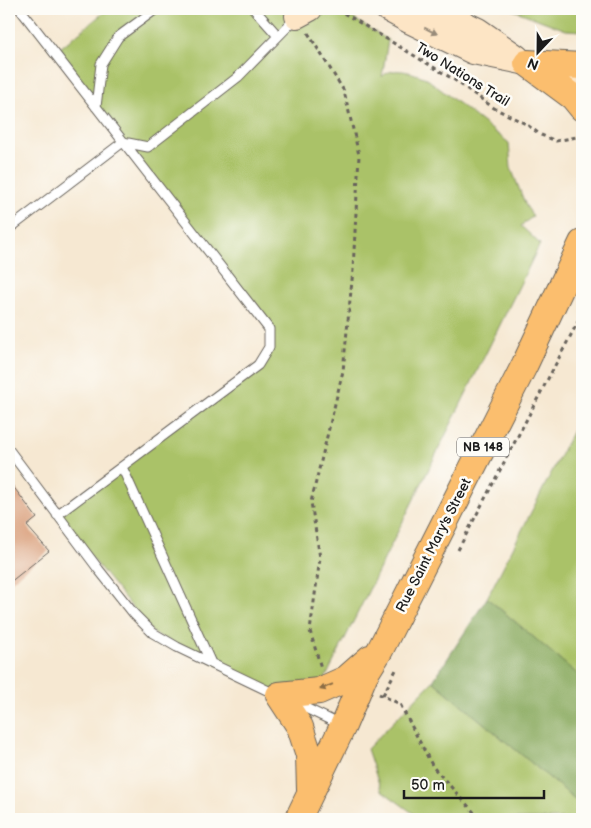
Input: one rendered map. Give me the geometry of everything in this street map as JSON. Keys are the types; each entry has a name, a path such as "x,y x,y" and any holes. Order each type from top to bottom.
{"main road":[{"path":"388,9 472,52 527,63 582,66"},
{"path":"434,9 478,30 573,97 582,108"},
{"path":"527,63 582,83"},
{"name":"Rue Saint Mary's Street","path":"298,819 343,726 365,674 390,655 582,243"},
{"path":"310,794 309,756 300,727 279,695 320,690 360,689"}],"lane":[{"path":"20,9 269,329 269,347 258,365 57,515"},
{"path":"96,107 102,64 118,37 156,9"},
{"path":"254,9 278,36"},
{"path":"9,229 123,142 148,146 238,76 303,11"},
{"path":"9,450 57,515 134,614 152,634 343,726"},
{"path":"122,467 211,663"}],"path":[{"name":"Two Nations Trail","path":"337,9 453,79 494,108 526,124 541,135 556,141 582,136"},
{"path":"303,11 344,91 359,155 353,270 343,371 311,502 320,558 310,631 325,680 360,689 400,704 433,767 480,819"},
{"path":"454,558 582,314"},
{"path":"360,689 390,655"}],"green space":[{"path":"108,9 338,9 388,40 382,77 391,71 403,71 426,78 509,143 511,168 526,206 533,216 521,226 540,244 325,679 279,695 153,633 57,515 258,365 269,347 269,329 54,53"},
{"path":"511,9 582,9 582,31 566,30"},
{"path":"582,413 582,678 487,598"},
{"path":"487,598 582,678 582,805 433,681"},
{"path":"433,681 582,805 582,819 421,819 381,790 367,749"}],"building":[{"path":"9,481 37,518 27,526 49,551 9,583"}]}
